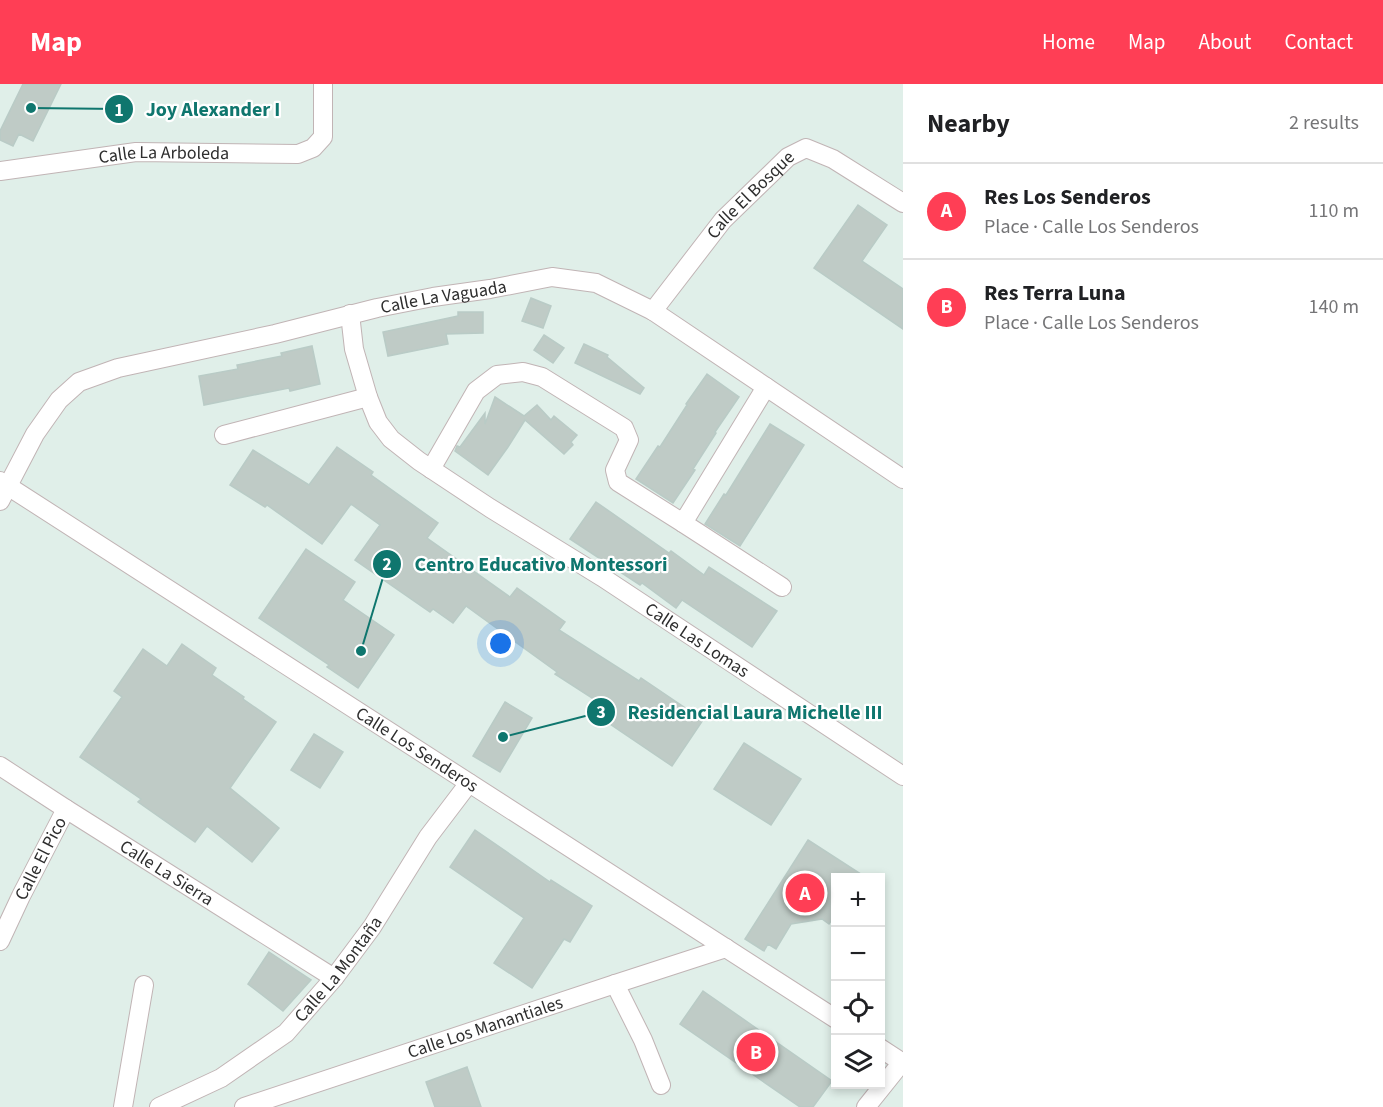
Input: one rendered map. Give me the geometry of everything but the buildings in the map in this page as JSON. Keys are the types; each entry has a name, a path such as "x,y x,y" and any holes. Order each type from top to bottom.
{"street":[{"name":"Calle La Arboleda","path":"0,171 136,152 298,154 313,148 324,137 323,84"},
{"name":"Calle El Bosque","path":"653,311 723,220 788,157 806,148 833,159 903,203"},
{"name":"Calle La Vaguada","path":"3,489 35,434 59,400 80,382 118,368 275,334 350,314 552,277 596,283 653,311 903,479"},
{"name":"Calle Las Lomas","path":"350,314 354,350 368,398 378,422 391,438 431,469 490,508 611,583 903,776"},
{"path":"431,469 476,391 497,375 523,372 542,377 624,428 629,440 615,471 618,482 782,587"},
{"path":"683,523 766,387"},
{"path":"224,435 368,398"},
{"name":"Calle Los Senderos","path":"3,489 469,783 831,1016"},
{"name":"Calle La Sierra","path":"0,766 334,978"},
{"name":"Calle La Montaña","path":"159,1107 221,1078 286,1033 334,978 372,927 428,837 469,783"},
{"name":"Calle El Pico","path":"0,941 66,809"},
{"name":"Calle Los Manantiales","path":"244,1107 726,948"},
{"path":"615,984 643,1040 661,1085"},
{"path":"123,1107 144,985"},
{"path":"866,1107 903,1063 885,1051"}],"place":[{"name":"Joy Alexander I","path":"31,108"},
{"name":"Centro Educativo Montessori","path":"361,651"},
{"name":"Residencial Laura Michelle III","path":"503,737"},
{"name":"Res Los Senderos","path":"805,893"},
{"name":"Res Terra Luna","path":"756,1052"}]}
